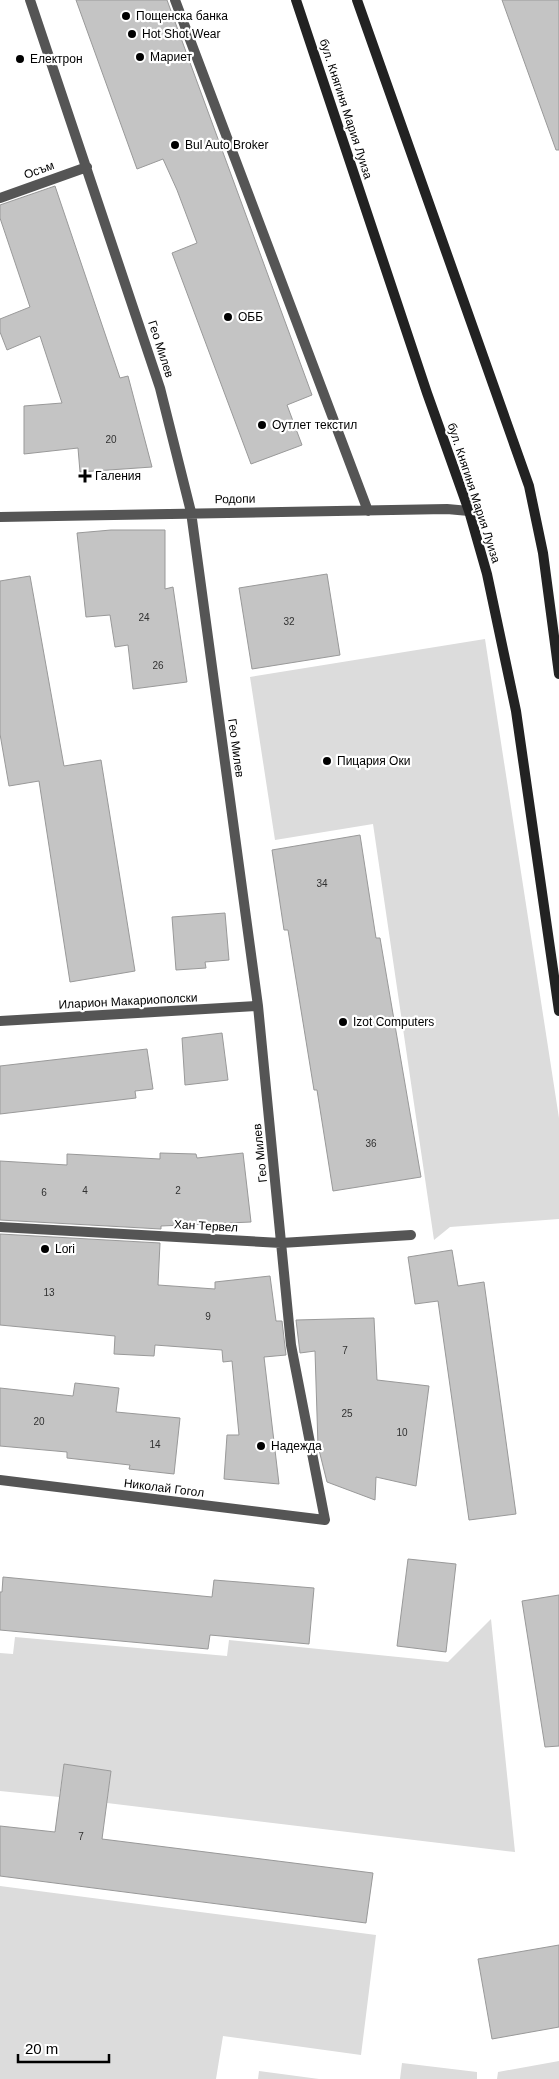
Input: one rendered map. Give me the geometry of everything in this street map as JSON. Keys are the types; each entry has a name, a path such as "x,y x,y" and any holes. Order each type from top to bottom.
{"main road":[{"name":"бул. Княгиня Мария Луиза","path":"296,0 427,393 469,511 487,574 516,711 559,1011"},
{"path":"357,0 529,486 543,553 559,674"}],"street":[{"name":"Гео Милев","path":"30,0 160,388 191,512 258,1006 291,1345 325,1520"},
{"path":"176,0 368,510"},
{"name":"Осъм","path":"0,198 87,167"},
{"name":"Родопи","path":"0,517 191,512 447,509 469,511"},
{"name":"Иларион Макариополски","path":"0,1021 258,1006"},
{"name":"Хан Тервел","path":"0,1227 281,1243 411,1235"},
{"name":"Николай Гогол","path":"0,1480 325,1520"}],"shaded area":[{"path":"485,639 559,1118 559,1219 450,1227 434,1240 373,824 275,840 250,677"},
{"path":"491,1619 515,1852 107,1803 111,1771 64,1764 59,1797 0,1791 0,1653 13,1654 15,1637 227,1656 229,1640 448,1662"},
{"path":"0,1886 376,1935 361,2055 223,2036 216,2079 0,2079"},
{"path":"559,2061 559,2079 497,2079 498,2072"},
{"path":"402,2063 477,2072 477,2079 400,2079"},
{"path":"259,2071 319,2079 258,2079"}],"building":[{"path":"76,0 167,0 312,395 287,405 302,445 251,464 172,253 197,243 163,159 137,169"},
{"path":"502,0 559,0 559,150 556,150"},
{"path":"55,186 120,378 128,376 152,467 80,472 78,448 24,454 24,406 62,403 40,336 7,350 0,332 0,319 30,307 0,218 0,205"},
{"path":"111,530 165,530 165,589 173,587 187,682 133,689 128,645 115,647 110,615 86,617 77,533"},
{"path":"327,574 340,655 252,669 239,588"},
{"path":"30,576 64,766 101,760 135,971 70,982 39,781 9,786 0,734 0,581"},
{"path":"360,835 376,938 380,938 421,1177 333,1191 317,1090 314,1090 288,930 284,930 272,850"},
{"path":"225,913 229,960 205,962 206,968 176,970 172,917"},
{"path":"222,1033 228,1080 185,1085 182,1038"},
{"path":"147,1049 153,1089 135,1091 136,1098 0,1114 0,1066"},
{"path":"160,1153 196,1154 197,1158 243,1153 251,1222 161,1226 161,1229 0,1220 0,1161 67,1165 67,1154 160,1159"},
{"path":"0,1234 160,1243 158,1285 215,1289 215,1282 270,1276 276,1321 282,1321 286,1355 264,1357 279,1484 224,1479 227,1435 239,1435 232,1361 223,1362 222,1350 155,1345 154,1356 114,1354 115,1336 0,1325"},
{"path":"452,1250 458,1286 484,1282 516,1514 469,1520 438,1301 415,1304 408,1257"},
{"path":"374,1318 377,1380 429,1386 416,1486 376,1477 375,1500 327,1482 318,1446 315,1351 300,1353 296,1320"},
{"path":"75,1383 119,1388 116,1412 180,1418 174,1474 129,1469 130,1465 67,1458 67,1452 0,1446 0,1388 73,1396"},
{"path":"408,1559 456,1564 446,1652 397,1646"},
{"path":"3,1577 212,1597 214,1580 314,1588 309,1644 210,1635 208,1649 0,1630 0,1592 2,1592"},
{"path":"559,1595 559,1746 545,1747 522,1601"},
{"path":"64,1764 111,1771 102,1839 373,1873 366,1923 0,1876 0,1826 55,1832"},
{"path":"559,1945 559,2027 492,2039 478,1959"}],"place":[{"name":"Пощенска банка","path":"126,16"},
{"name":"Hot Shot Wear","path":"132,34"},
{"name":"Мариет","path":"140,57"},
{"name":"Електрон","path":"20,59"},
{"name":"Bul Auto Broker","path":"175,145"},
{"name":"ОББ","path":"228,317"},
{"name":"Оутлет текстил","path":"262,425"},
{"name":"Галения","path":"85,476"},
{"name":"Пицария Оки","path":"327,761"},
{"name":"Izot Computers","path":"343,1022"},
{"name":"Lori","path":"45,1249"},
{"name":"Надежда","path":"261,1446"}]}
